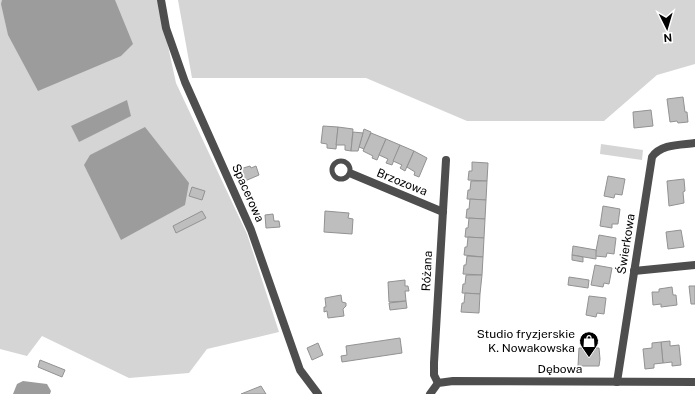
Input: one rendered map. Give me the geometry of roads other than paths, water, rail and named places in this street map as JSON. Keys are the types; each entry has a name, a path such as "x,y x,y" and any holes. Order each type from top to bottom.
{"street":[{"name":"Spacerowa","path":"161,0 166,28 185,82 252,230 300,370 318,394"},
{"name":"Świerkowa","path":"617,382 652,157 655,152 662,148 695,143"},
{"name":"Różana","path":"438,383 434,375 434,363 446,160"},
{"name":"Brzozowa","path":"351,174 443,212"},
{"path":"634,271 695,265"},
{"name":"Dębowa","path":"438,383 456,381 695,382"},
{"path":"430,394 438,383"}],"place":[{"name":"Studio fryzjerskie K. Nowakowska","path":"589,358"}]}
